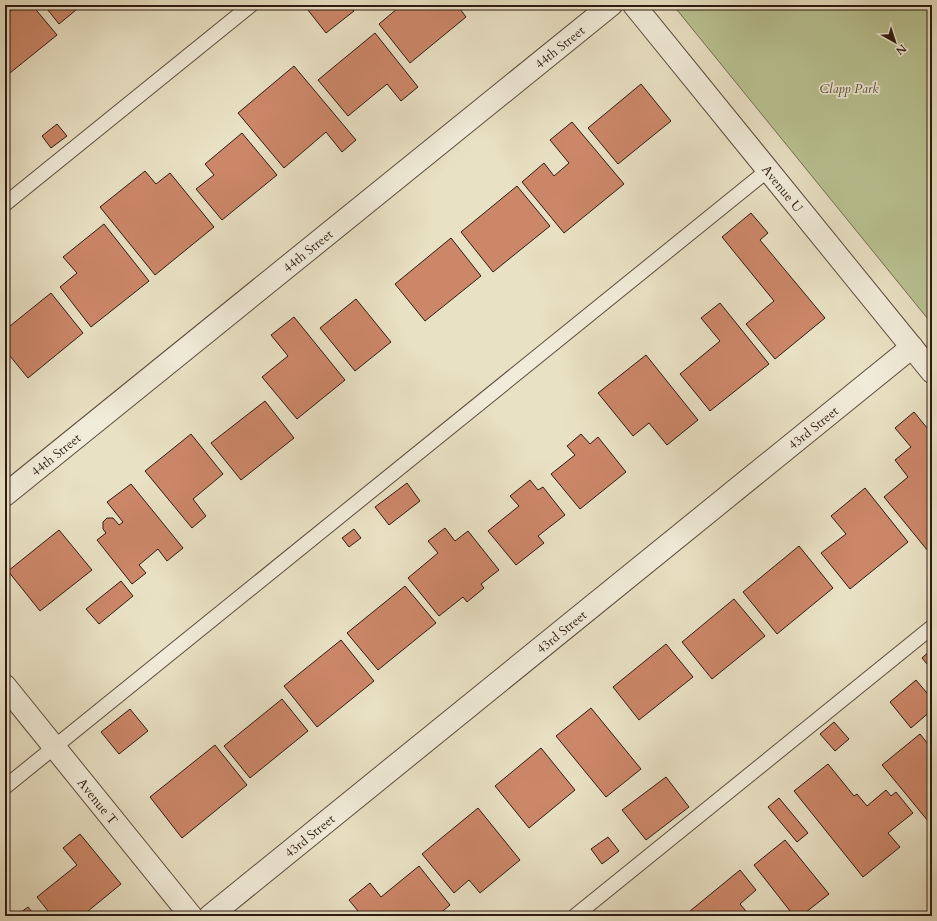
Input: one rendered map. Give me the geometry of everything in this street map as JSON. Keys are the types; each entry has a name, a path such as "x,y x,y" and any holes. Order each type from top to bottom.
{"street":[{"name":"44th Street","path":"5,495 611,5"},
{"name":"Avenue U","path":"634,5 932,372"},
{"name":"43rd Street","path":"210,916 912,347"},
{"name":"Avenue T","path":"5,686 191,916"}],"lane":[{"path":"5,204 251,5"},
{"path":"5,787 768,170"},
{"path":"574,916 932,626"}],"green space":[{"name":"Clapp Park","path":"673,5 932,5 932,324"}],"building":[{"path":"18,5 32,5 57,35 5,77 5,15"},
{"path":"44,5 82,5 59,24"},
{"path":"304,5 349,5 354,11 326,33"},
{"path":"396,5 457,5 466,17 410,63 379,24 398,8"},
{"path":"375,33 418,87 401,101 387,84 348,116 318,80"},
{"path":"294,66 356,140 342,152 326,132 284,168 238,113"},
{"path":"641,84 671,121 618,164 588,128"},
{"path":"572,122 624,184 564,233 522,182 544,163 554,176 569,163 550,140"},
{"path":"57,124 67,136 51,148 42,136"},
{"path":"242,133 277,175 222,220 196,189 214,175 205,164"},
{"path":"145,171 156,184 170,173 214,227 155,275 100,207"},
{"path":"517,186 550,226 493,272 461,232"},
{"path":"751,213 768,233 760,240 825,318 775,359 746,324 774,301 722,237"},
{"path":"104,224 149,281 91,327 60,287 77,273 63,257"},
{"path":"451,238 481,276 425,321 395,284"},
{"path":"51,293 83,333 28,378 5,350 5,330"},
{"path":"356,299 391,342 355,371 320,328"},
{"path":"720,303 769,364 710,411 680,374 720,341 701,318"},
{"path":"294,317 345,380 297,419 262,377 288,356 271,335"},
{"path":"646,355 698,420 667,445 649,423 633,436 598,393"},
{"path":"265,401 294,438 241,480 211,443"},
{"path":"914,412 932,434 932,556 884,497 908,477 895,460 911,447 895,428"},
{"path":"191,434 223,474 193,499 206,516 192,528 145,471"},
{"path":"581,434 590,444 598,437 626,472 580,509 551,474 575,455 567,446"},
{"path":"530,480 538,490 543,487 565,515 538,536 544,543 516,565 488,531 519,506 510,496"},
{"path":"407,483 420,501 389,525 375,507"},
{"path":"131,484 183,548 167,561 158,549 139,565 146,573 132,584 97,540 106,533 103,529 103,522 107,518 113,518 119,525 123,522 107,502"},
{"path":"865,488 908,542 850,589 821,553 846,534 831,516"},
{"path":"445,528 455,541 468,531 499,570 481,584 484,588 467,602 463,597 439,616 408,578 438,553 428,541"},
{"path":"354,529 361,538 349,547 342,538"},
{"path":"59,530 92,570 40,611 8,571"},
{"path":"799,546 833,588 777,634 743,592"},
{"path":"121,581 133,596 99,624 86,609"},
{"path":"405,586 436,623 378,670 347,633"},
{"path":"734,599 765,636 712,679 682,642"},
{"path":"341,640 374,681 317,727 284,686"},
{"path":"666,644 693,677 639,720 613,687"},
{"path":"932,649 932,670 922,658"},
{"path":"916,680 932,699 932,710 911,728 890,702"},
{"path":"282,699 308,731 250,778 224,746"},
{"path":"591,708 641,769 606,797 556,736"},
{"path":"130,709 148,731 119,754 101,732"},
{"path":"834,722 849,739 835,751 820,734"},
{"path":"920,734 932,749 932,818 928,821 882,765"},
{"path":"215,745 247,785 182,838 150,797"},
{"path":"541,748 575,790 529,828 495,786"},
{"path":"828,764 854,796 857,794 867,806 886,790 891,796 896,792 913,813 888,833 900,847 863,877 794,791"},
{"path":"666,777 689,807 646,840 622,810"},
{"path":"779,798 808,833 797,842 768,807"},
{"path":"478,808 520,860 480,893 469,880 454,893 422,854"},
{"path":"80,834 121,884 82,916 52,916 37,897 77,865 63,848"},
{"path":"608,837 619,851 602,864 591,849"},
{"path":"785,840 829,894 801,916 794,916 754,865"},
{"path":"419,866 450,905 437,916 362,916 349,900 370,883 381,897"},
{"path":"740,870 756,890 740,904 750,916 694,916 690,911"},
{"path":"28,907 35,916 16,916"}]}
